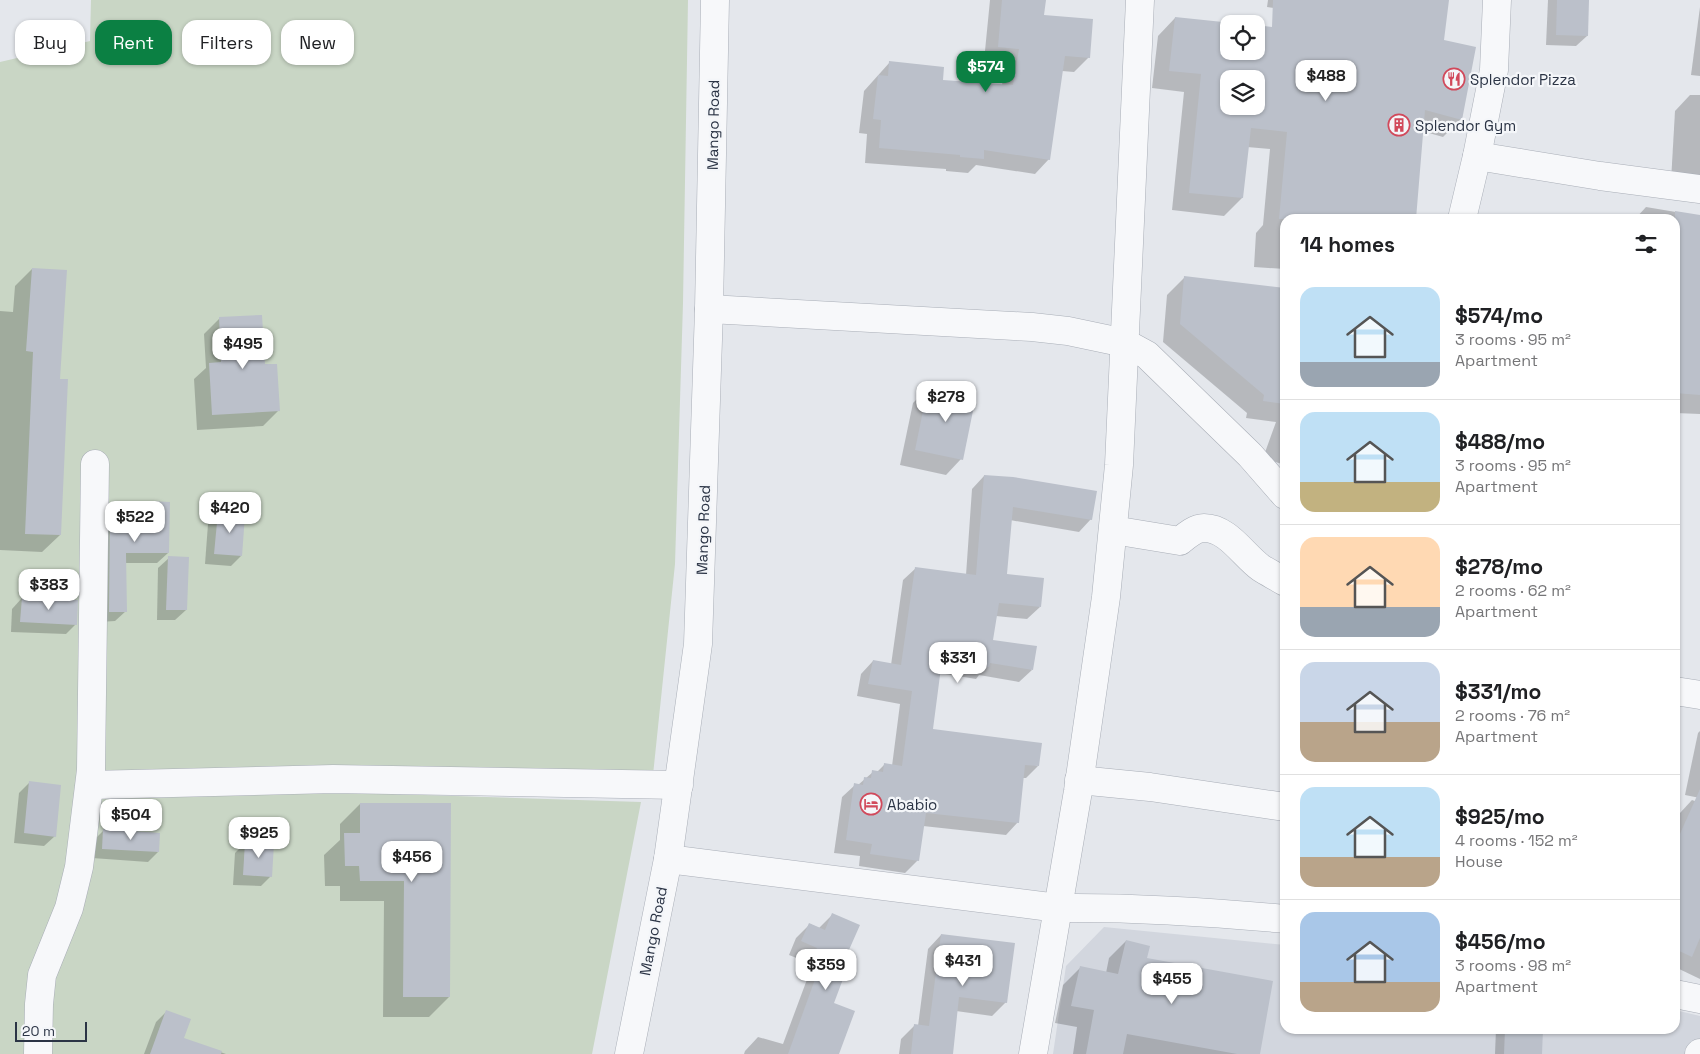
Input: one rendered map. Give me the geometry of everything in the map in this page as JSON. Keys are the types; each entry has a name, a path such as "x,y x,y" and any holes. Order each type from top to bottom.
{"street":[{"name":"Mango Road","path":"629,1054 668,859 698,644 709,309 715,0"},
{"path":"1033,1054 1079,780 1106,597 1113,530 1119,465 1140,0"},
{"path":"1463,214 1494,70 1497,0"},
{"path":"1477,156 1600,176 1700,189"},
{"path":"709,309 951,324 1032,327 1068,331 1125,343 1147,355 1250,455 1280,489"},
{"path":"38,1054 39,1004 42,975 68,908 79,867 90,785 93,713 95,464"},
{"path":"1113,530 1180,541 1190,533 1202,528 1215,530 1230,540 1260,567 1280,579"},
{"path":"1680,692 1700,695"},
{"path":"90,785 333,779 679,785"},
{"path":"1079,780 1150,787 1280,806"},
{"path":"668,859 1058,908 1108,907 1220,912 1280,918"},
{"path":"1680,995 1700,999"}],"shaded area":[{"path":"1104,927 1280,945 1280,1034 1680,1034 1680,1011 1700,1016 1700,1054 1053,1054 1066,966"}],"green space":[{"path":"91,0 688,0 683,303 675,564 653,775 265,790 641,802 592,1054 0,1054 0,62 15,58 15,65 85,65 85,42 90,41"}],"building":[{"path":"1002,0 1046,0 1044,15 1093,19 1090,58 1065,56 1050,160 984,150 984,159 879,148 881,120 873,119 878,75 888,76 889,61 944,67 943,80 1013,85 1019,49 998,47"},
{"path":"1273,0 1449,0 1444,40 1476,47 1462,120 1425,110 1416,214 1280,214 1279,219 1287,132 1251,128 1243,198 1189,193 1201,74 1169,71 1175,17 1220,22 1220,60 1265,60 1265,26 1272,27"},
{"path":"1557,0 1589,0 1588,36 1556,35"},
{"path":"1675,211 1700,215 1700,395 1680,393 1680,214 1675,214"},
{"path":"32,268 67,270 60,379 68,379 61,535 25,534 33,352 26,351"},
{"path":"1184,276 1280,287 1280,403 1263,401 1264,395 1180,324"},
{"path":"262,315 265,364 277,364 280,411 212,415 209,363 221,362 219,317"},
{"path":"928,386 976,396 963,460 915,450"},
{"path":"984,475 1013,477 1097,491 1092,520 1013,507 1007,574 1044,578 1041,607 999,603 993,640 1037,646 1033,670 990,663 989,667 942,660 933,729 1042,743 1039,766 1025,765 1019,823 926,813 919,861 870,854 872,844 846,840 854,783 863,785 864,777 871,778 872,770 883,772 884,763 902,766 912,691 868,684 873,660 901,665 915,567 976,575"},
{"path":"151,501 170,502 169,553 126,553 127,612 109,612 110,508 151,507"},
{"path":"218,512 245,515 242,556 214,554"},
{"path":"168,556 189,557 187,610 166,610"},
{"path":"22,597 78,600 77,625 20,622"},
{"path":"29,781 61,785 56,837 24,833"},
{"path":"1700,789 1700,938 1692,957 1680,951 1680,834"},
{"path":"360,803 451,803 450,997 403,997 404,881 360,881 359,866 345,866 344,833 360,833"},
{"path":"103,829 160,833 159,852 102,849"},
{"path":"245,842 274,843 272,877 243,875"},
{"path":"832,913 860,925 837,977 843,979 834,1003 855,1011 839,1054 788,1054 822,960 813,956 817,948 801,941 809,923 825,930"},
{"path":"941,934 1015,943 1007,1003 959,997 953,1054 911,1054 914,1024 929,1026"},
{"path":"1126,940 1150,946 1147,958 1273,981 1260,1054 1237,1054 1127,1034 1123,1054 1086,1054 1094,1010 1071,1006 1080,966 1118,974"},
{"path":"166,1010 191,1019 184,1038 222,1051 221,1054 150,1054"},
{"path":"1505,1034 1543,1034 1542,1054 1504,1054"}],"place":[{"name":"Splendor Pizza","path":"1454,79"},
{"name":"Splendor Gym","path":"1399,125"},
{"name":"Ababio","path":"871,804"}]}
